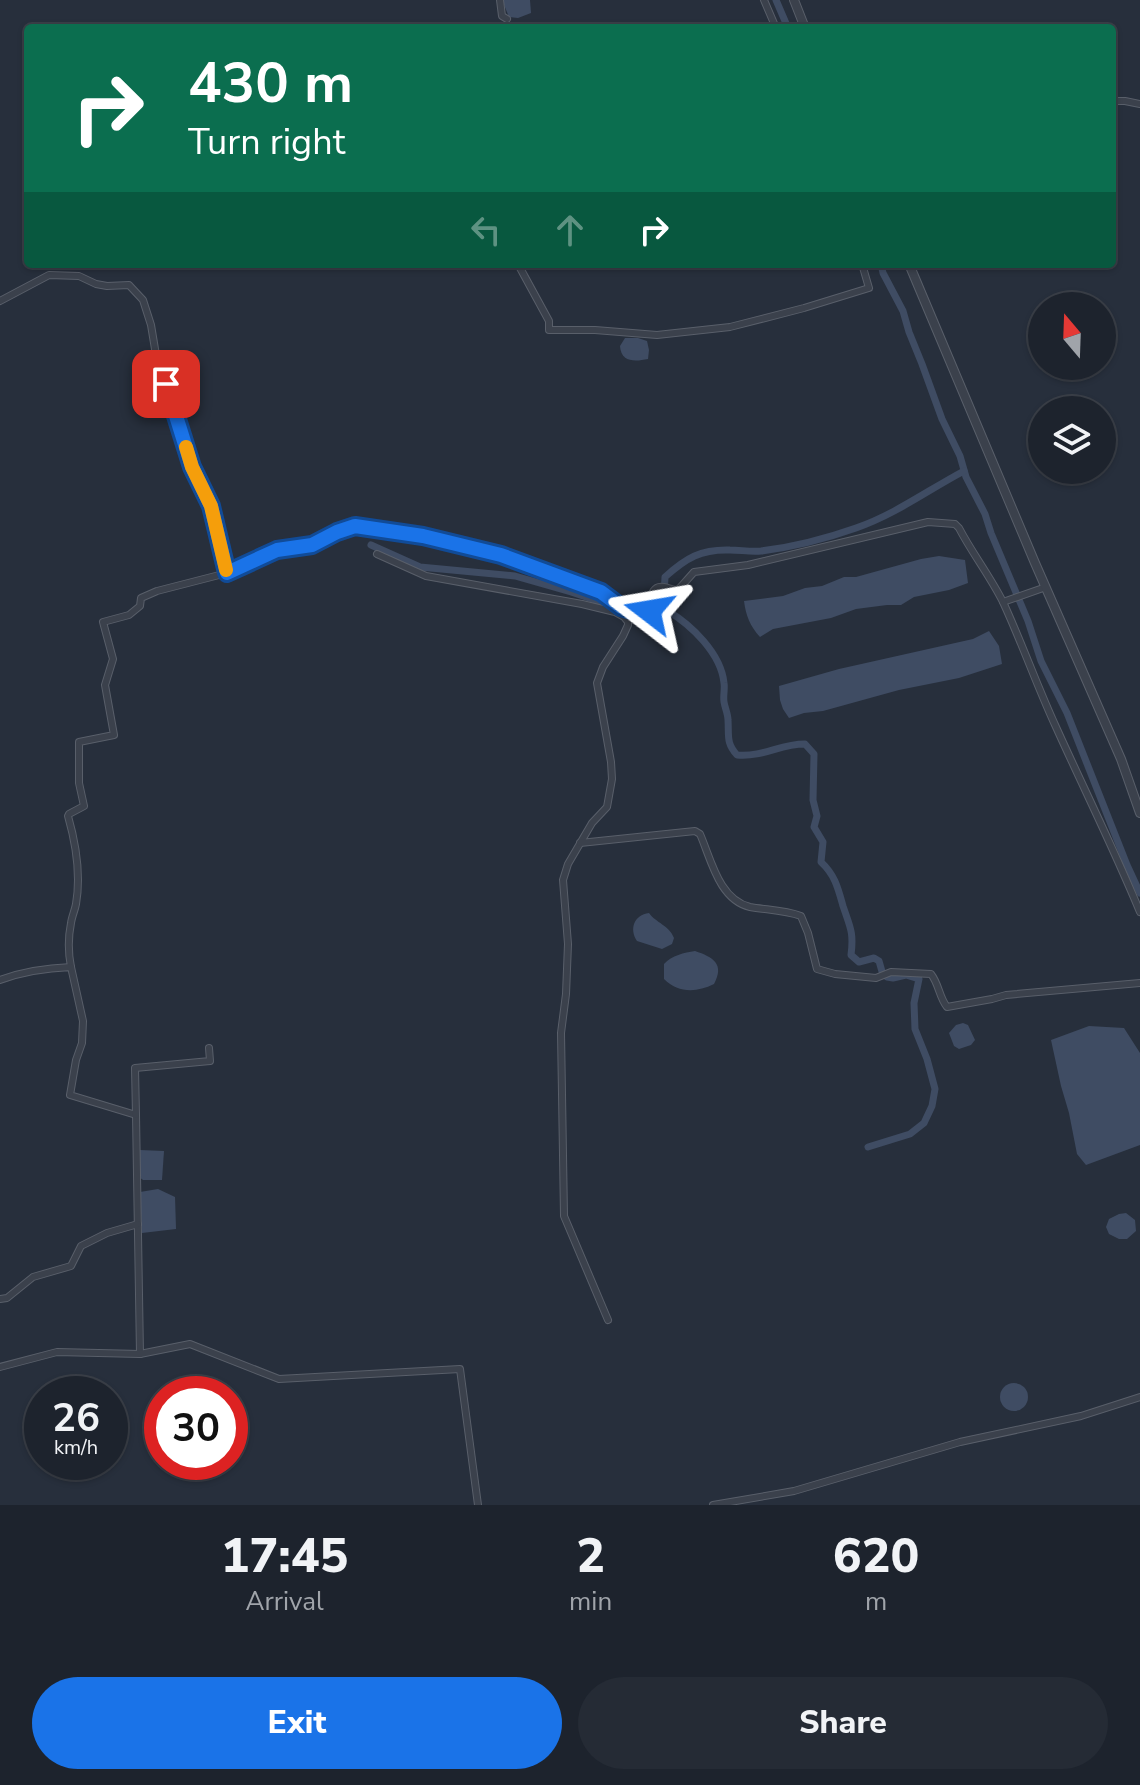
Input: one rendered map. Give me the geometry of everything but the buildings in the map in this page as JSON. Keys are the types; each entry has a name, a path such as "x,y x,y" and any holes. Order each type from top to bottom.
{"street":[{"path":"500,0 502,16 507,19"},
{"path":"764,0 774,24"},
{"path":"794,0 803,24"},
{"path":"1116,101 1140,104"},
{"path":"520,268 549,321 549,330 657,335 730,327 869,288 863,268"},
{"path":"911,268 1121,759 1140,813"},
{"path":"0,301 49,275 79,276 107,286 129,285 138,293 151,325 157,361 192,467 211,506 227,573"},
{"path":"136,1115 70,1095 82,1043 83,1021 68,946 77,883 76,852 68,816 84,806 79,783 79,742 114,735 105,685 113,659 103,622 129,615 140,606 141,598 157,591 227,573 277,550 312,545 355,526 423,536 501,555 601,592 621,607 646,614 655,587 660,585 678,590 694,572 748,565 906,526 928,522 955,524 1005,601 1039,690 1114,849 1140,912"},
{"path":"377,554 426,576 508,592 559,598 615,612 628,625 597,683 611,762 612,779 607,807 592,823 564,872 563,880 568,944 561,1033 564,1216 608,1320"},
{"path":"1005,601 1046,587"},
{"path":"580,843 695,831 700,834 720,881 740,904 801,916 817,969 876,978 901,971 931,974 947,1007 1006,995 1140,983"},
{"path":"0,980 45,968 71,967"},
{"path":"140,1354 135,1068 210,1061 209,1048"},
{"path":"0,1299 7,1298 33,1277 71,1266 81,1246 107,1233 138,1224"},
{"path":"0,1367 57,1352 140,1354 190,1344 279,1379 460,1369 478,1505"},
{"path":"713,1505 794,1491 960,1442 1081,1416 1140,1397"}],"water":[{"path":"502,0 530,0 531,13 518,18 509,17"},
{"path":"625,338 647,341 648,359 626,358 620,346"},
{"path":"939,556 965,560 968,583 914,597 901,605 856,609 831,618 773,629 760,637 747,616 744,601 783,596 844,577 856,577"},
{"path":"989,631 999,646 1002,664 959,678 789,718 783,709 779,686 973,639"},
{"path":"649,913 672,934 672,944 662,949 637,941 633,932 634,923"},
{"path":"695,951 718,966 714,984 688,990 669,984 664,979 664,964 678,955"},
{"path":"956,1025 968,1025 975,1040 959,1049 954,1046 949,1033"},
{"path":"1089,1026 1124,1028 1140,1053 1140,1145 1086,1165 1077,1154 1051,1040"},
{"path":"140,1150 164,1151 162,1180 143,1180 139,1177"},
{"path":"158,1189 175,1197 176,1229 142,1233 140,1192"},
{"path":"1126,1213 1135,1220 1136,1231 1127,1239 1109,1234 1106,1227 1109,1219"},
{"path":"1014,1383 1024,1387 1028,1397 1024,1407 1014,1411 1004,1407 1000,1397 1004,1387"}],"waterway":[{"path":"776,0 786,24"},
{"path":"882,268 903,311 942,419 985,514 1041,661 1067,713 1140,893"},
{"path":"659,613 665,577 694,556 720,550 773,549 844,532 885,516 964,471"},
{"path":"371,545 420,567 515,576 613,606 641,619 650,619 668,611 686,624 704,641 722,672 729,739 737,755 805,744 814,754 813,800 817,816 814,827 823,842 821,862 833,877 851,930 851,955 859,962 874,958 879,961 883,975"},
{"path":"868,1147 910,1134 924,1123 935,1089 915,1029 914,1003 919,979 906,975 887,977"}],"slow traffic":[{"path":"186,447 211,506 226,570"}],"route":[{"path":"166,384 192,467 211,506 227,573 277,550 312,545 355,526 423,536 501,555 601,592 627,609 642,614 649,611"}]}
